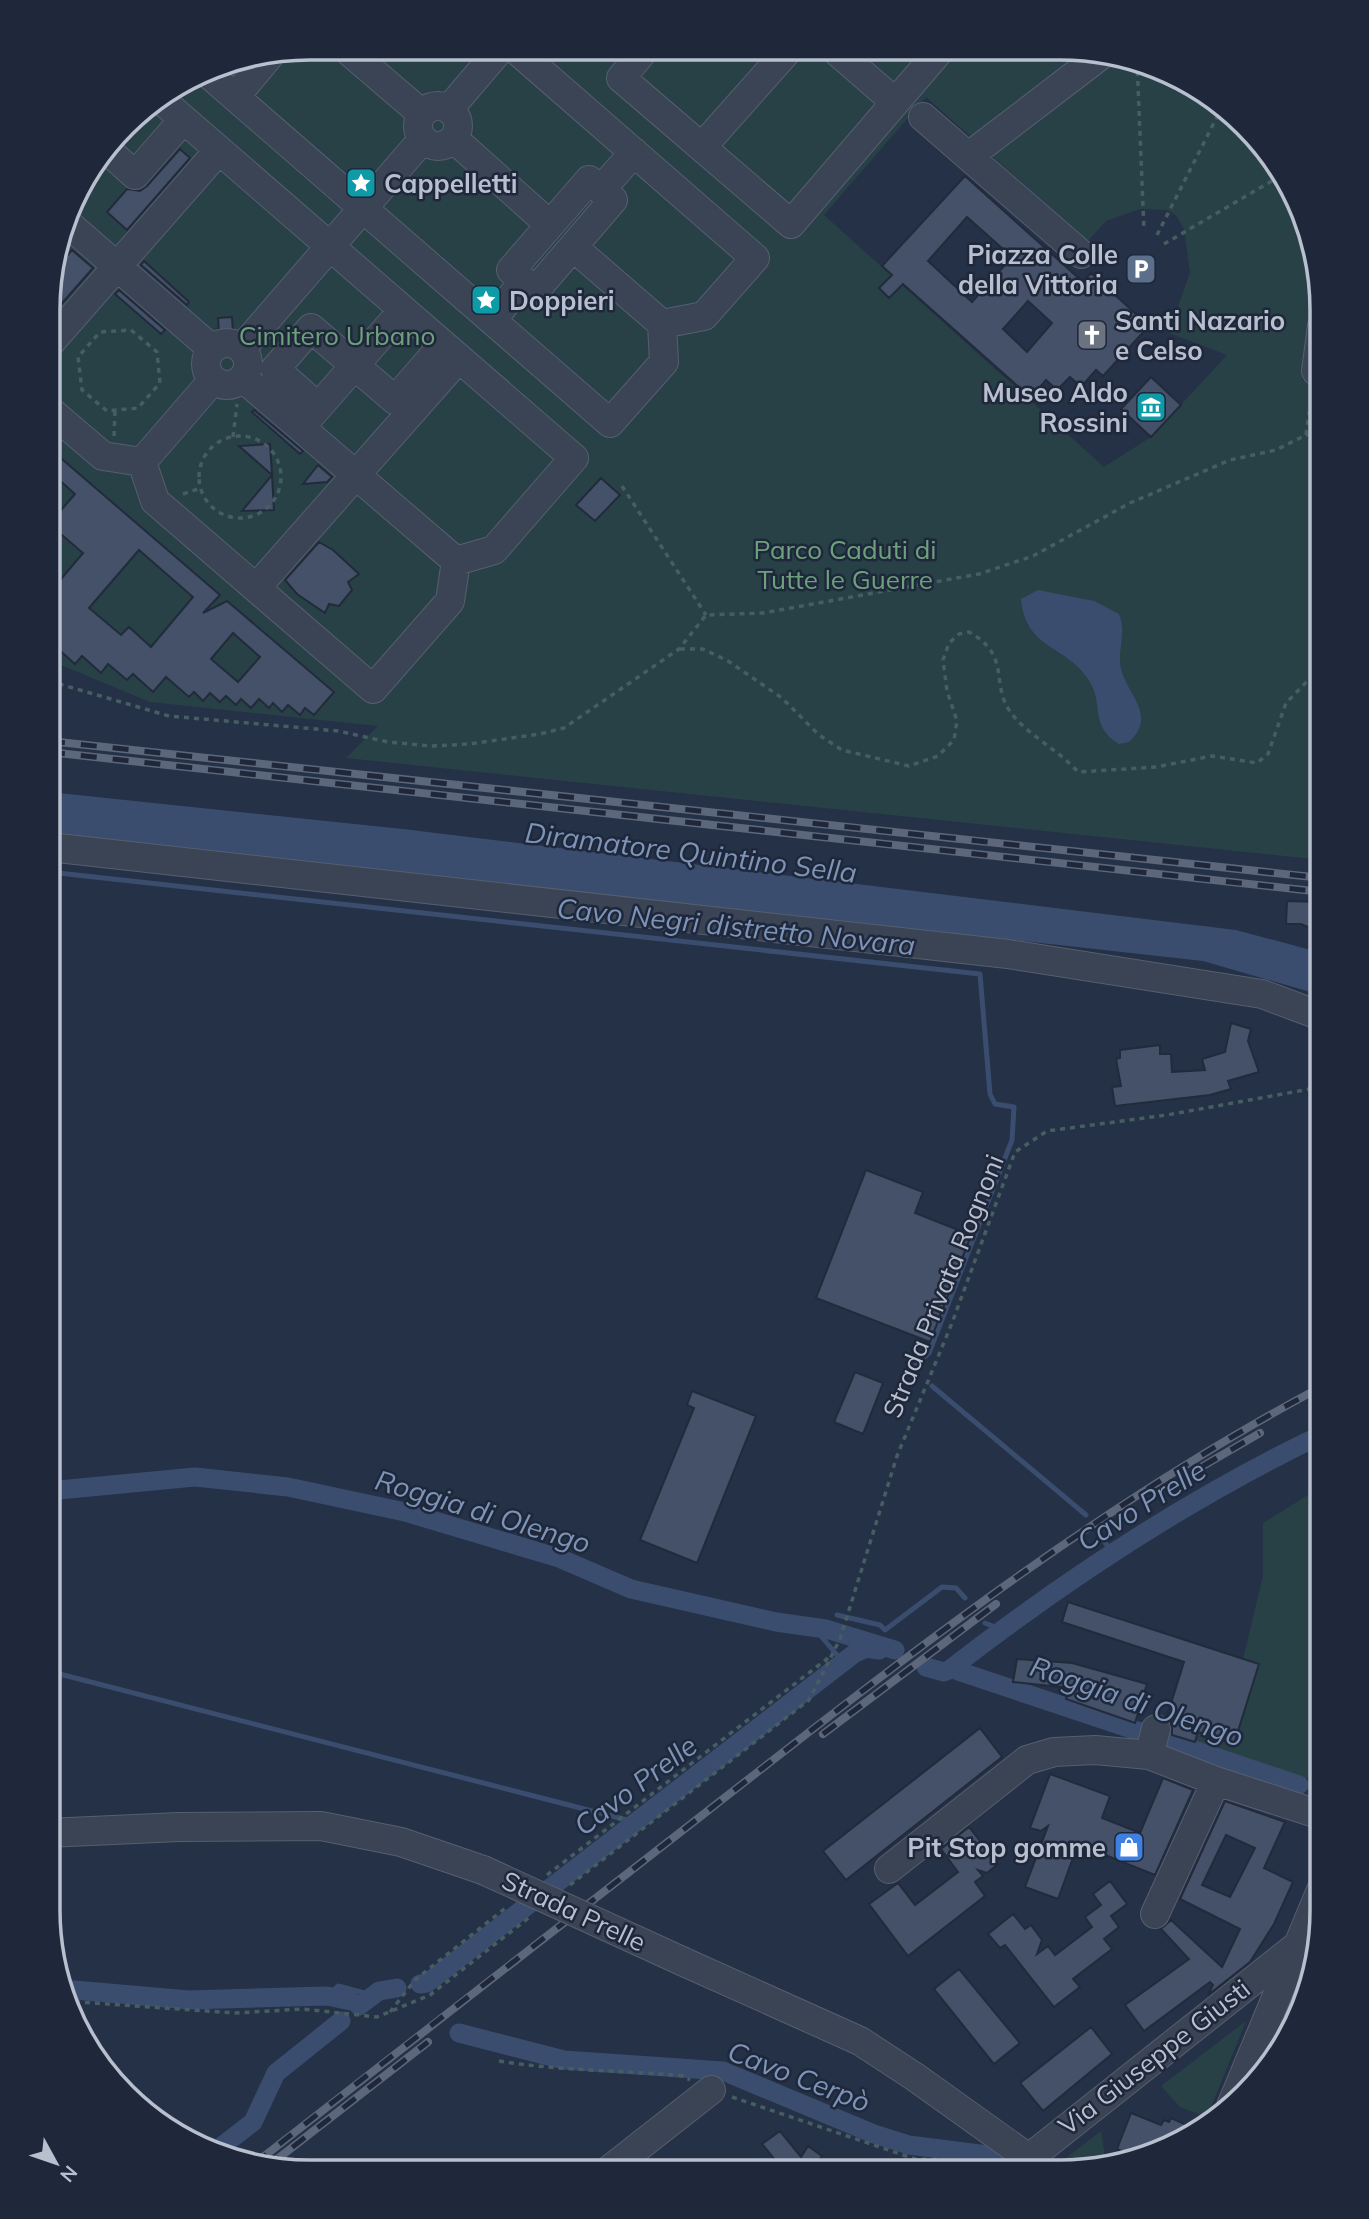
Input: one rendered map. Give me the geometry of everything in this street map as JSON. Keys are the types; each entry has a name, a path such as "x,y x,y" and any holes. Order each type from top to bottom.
{"street":[{"path":"359,60 431,121 438,147 454,139 550,225"},
{"path":"242,348 363,208 431,121 489,60"},
{"path":"528,60 755,258 704,316 662,324"},
{"path":"636,60 621,78 791,224 932,60"},
{"path":"702,148 779,60"},
{"path":"846,60 895,103"},
{"path":"969,156 1092,62"},
{"path":"235,97 263,64"},
{"path":"214,79 610,424 664,362 662,324 573,247"},
{"path":"167,105 574,458 494,550 456,561"},
{"path":"923,117 1081,254"},
{"path":"113,155 135,175 183,120"},
{"path":"60,332 219,150"},
{"path":"601,190 634,152"},
{"path":"589,180 613,200 535,291 511,270 550,225 589,180"},
{"path":"73,228 212,349"},
{"path":"492,320 524,281"},
{"path":"309,417 403,310"},
{"path":"451,351 395,400 311,328 258,381 232,385 213,380 206,369 212,349 223,343 242,348 258,381 309,417 356,475 456,561"},
{"path":"256,588 356,475 451,351"},
{"path":"142,463 213,380"},
{"path":"60,419 103,456 142,463"},
{"path":"142,463 155,501 373,689 450,601 456,561"},
{"path":"60,848 1008,954 1262,994 1310,1012"},
{"path":"889,1869 1027,1760 1054,1752 1095,1750 1152,1742 1216,1781 1310,1811"},
{"path":"1155,1914 1216,1781"},
{"name":"Strada Prelle","path":"60,1832 178,1827 321,1826 401,1842 483,1870 860,2041 915,2077 1019,2160"},
{"path":"1242,2079 1310,1917"},
{"name":"Via Giuseppe Giusti","path":"1036,2160 1178,2038 1298,1945"},
{"path":"623,2160 711,2090"}],"path":[{"path":"1137,72 1144,231"},
{"path":"1157,234 1217,116"},
{"path":"1164,244 1273,180"},
{"path":"131,330 157,352 160,383 138,408 107,411 82,390 79,357 100,332 131,330"},
{"path":"233,437 237,401 258,381"},
{"path":"1306,435 1310,416"},
{"path":"60,684 169,716 366,736 388,743 431,746 540,734 564,728 679,649 706,615 763,613 979,574 1033,555 1130,503 1230,460 1276,450 1310,434"},
{"path":"244,436 263,443 280,467 276,497 269,507 248,518 224,515 214,509 201,488 201,465 207,454 215,445 233,437 244,436"},
{"path":"622,486 706,615"},
{"path":"679,649 703,649 728,661 782,698 819,736 842,750 909,766 938,756 954,740 957,721 947,691 943,660 948,643 959,634 969,632 987,645 997,663 1008,708 1019,722 1057,749 1078,772 1119,767 1156,767 1212,756 1257,763 1268,754 1286,704 1310,679"},
{"name":"Strada Privata Rognoni","path":"560,1894 809,1700 817,1688 839,1642 897,1456 952,1323 1015,1152 1047,1131 1167,1115 1310,1089"},
{"name":"Strada Privata Rognoni","path":"540,1881 834,1654"},
{"path":"389,2014 399,1996 415,1980 509,1905"},
{"path":"78,2002 235,2013 303,2009 377,2017 430,1995 538,1910"},
{"path":"499,2061 551,2070 628,2071 682,2076 711,2090 915,2159 960,2160"}],"green space":[{"path":"293,60 1076,60 1108,64 1140,73 1170,85 1212,111 1258,157 1284,199 1305,261 1310,310 1302,380 1310,382 1310,859 346,758 378,726 150,702 60,665 60,293 64,261 73,229 85,199 111,157 157,111 199,85 245,68","holes":["926,97 1088,241 1106,221 1140,209 1167,210 1176,215 1184,229 1190,272 1169,333 1227,355 1151,437 1104,467 824,215"]},
{"path":"1310,1494 1310,1779 1195,1742 1198,1732 1234,1743 1259,1665 1243,1659 1263,1576 1263,1523"},
{"path":"1246,2021 1210,2109 1201,2115 1180,2107 1161,2086"},
{"path":"1101,2131 1105,2155 1064,2160"}],"water":[{"path":"1038,590 1094,601 1119,614 1122,627 1122,673 1137,702 1141,722 1138,732 1129,742 1119,744 1109,737 1100,721 1096,697 1088,679 1069,659 1048,645 1030,628 1024,616 1021,599"},
{"path":"60,793 403,829 1236,930 1310,950 1310,992 1203,961 60,834"}],"building":[{"path":"180,149 190,158 127,230 107,212 127,189 140,191 147,186"},
{"path":"965,176 1083,282 1091,273 1149,326 1103,376 1096,370 1081,387 1070,377 1057,390 1046,380 1031,398 903,284 889,298 879,288 892,275 882,266","holes":["967,217 1012,257 972,302 928,261","1028,301 1052,323 1027,352 1003,329"]},
{"path":"72,250 93,268 60,306 60,293 65,258"},
{"path":"144,261 189,302 187,305 141,265"},
{"path":"119,290 165,330 161,334 115,294"},
{"path":"232,317 233,332 219,333 218,318"},
{"name":"Museo Aldo Rossini","path":"1151,377 1181,405 1151,437 1121,409"},
{"path":"254,410 303,451 300,454 252,412"},
{"path":"270,444 272,475 239,446"},
{"path":"60,457 220,595 203,613 227,601 334,692 314,715 305,708 300,715 288,705 282,712 273,703 269,708 259,699 251,708 241,699 236,705 226,696 220,702 210,693 203,701 194,692 189,697 166,677 153,692 133,674 127,680 108,664 101,673 82,656 75,664 60,651 60,580 83,553 60,533 60,511 75,494 60,481","holes":["139,550 193,597 151,647 129,627 121,635 89,608","233,633 260,657 238,682 211,659"]},
{"path":"318,465 332,477 327,482 303,484"},
{"path":"272,475 274,510 242,511"},
{"path":"601,478 620,495 595,521 576,505"},
{"path":"319,542 333,550 359,574 348,582 352,590 339,606 329,604 325,613 297,594 285,580"},
{"path":"1287,901 1310,902 1310,928 1301,924 1286,924"},
{"path":"1231,1023 1251,1029 1248,1041 1259,1072 1228,1081 1231,1089 1210,1095 1115,1106 1112,1087 1121,1086 1116,1059 1120,1058 1120,1050 1160,1045 1160,1054 1171,1054 1172,1072 1205,1070 1202,1059 1225,1052"},
{"path":"866,1170 923,1192 915,1213 971,1235 930,1342 816,1298"},
{"path":"855,1372 883,1383 863,1434 834,1422"},
{"path":"692,1391 756,1416 697,1563 640,1540 694,1408 687,1405"},
{"path":"1068,1602 1259,1664 1234,1744 1198,1732 1195,1742 1172,1735 1172,1724 1167,1716 1184,1662 1062,1622"},
{"path":"1017,1659 1072,1663 1147,1684 1135,1723 1066,1699 1071,1688 1013,1682"},
{"path":"980,1728 1002,1757 846,1880 823,1851"},
{"path":"1050,1774 1110,1796 1102,1818 1140,1833 1163,1778 1193,1790 1155,1875 1078,1844 1058,1899 1025,1887 1048,1826 1041,1831 1030,1828"},
{"path":"1225,1801 1285,1822 1264,1868 1293,1882 1274,1924 1250,1962 1208,1995 1213,1985 1210,1982 1144,2031 1125,2005 1189,1959 1161,1929 1171,1920 1222,1967 1240,1929 1180,1899","holes":["1226,1835 1255,1848 1230,1897 1202,1885"]},
{"path":"969,1827 998,1864 987,1873 978,1870 983,1876 975,1882 985,1896 908,1956 869,1904 898,1883 915,1905 958,1872 941,1849"},
{"path":"1110,1881 1127,1904 1111,1916 1119,1927 1104,1939 1112,1949 1073,1979 1080,1987 1054,2007 1005,1945 1000,1948 988,1934 1013,1914 1025,1929 1031,1925 1042,1940 1037,1954 1048,1946 1055,1955 1092,1927 1085,1917 1101,1905 1093,1894"},
{"path":"959,1969 1020,2043 994,2064 934,1989"},
{"path":"1091,2027 1112,2054 1043,2111 1020,2083"},
{"path":"1131,2113 1161,2125 1164,2120 1169,2122 1171,2118 1186,2125 1140,2146 1122,2151 1117,2149"},
{"path":"780,2131 801,2157 808,2146 822,2156 819,2160 775,2160 762,2144"}],"waterway":[{"name":"Cavo Negri distretto Novara","path":"60,873 980,974 990,1094 995,1104 1014,1107 1012,1140 929,1353 912,1369 916,1372"},
{"name":"Cavo Negri distretto Novara","path":"932,1386 1086,1515"},
{"name":"Cavo Prelle","path":"926,1667 944,1672 949,1670 1038,1604 1129,1542 1272,1459 1310,1440"},
{"name":"Roggia di Olengo","path":"60,1490 195,1477 288,1487 405,1512 559,1558 631,1589 776,1622 826,1629 895,1650"},
{"name":"Cavo Negri distretto Novara","path":"1103,1540 1113,1553"},
{"path":"837,1615 880,1625 885,1630 942,1587 956,1588 965,1598"},
{"path":"985,1623 1002,1630"},
{"path":"814,1628 843,1662"},
{"name":"Cavo Prelle","path":"420,1984 427,1983 855,1653 866,1648 879,1650"},
{"name":"Roggia di Olengo","path":"958,1671 1299,1785"},
{"path":"60,1674 635,1822"},
{"path":"327,1996 338,1986 372,1995"},
{"name":"Cavo Prelle","path":"359,2006 379,1991 397,1988"},
{"path":"73,1990 189,2000 327,1996 351,2001"},
{"name":"Cavo Prelle","path":"224,2144 253,2122 276,2073 341,2021"},
{"name":"Cavo Cerpò","path":"459,2033 564,2060 723,2071 874,2134 909,2145 995,2156"}],"railway":[{"path":"60,742 1310,877"},
{"path":"60,753 1310,891"},
{"path":"265,2155 853,1698 1004,1586 1159,1482 1310,1393"},
{"path":"1203,1466 1260,1433"},
{"path":"823,1734 996,1604"},
{"path":"279,2157 428,2042"}],"place":[{"name":"Cappelletti","path":"361,183"},
{"name":"Piazza Colle della Vittoria","path":"1141,269"},
{"name":"Doppieri","path":"486,300"},
{"name":"Santi Nazario e Celso","path":"1092,335"},
{"name":"Museo Aldo Rossini","path":"1151,407"},
{"name":"Pit Stop gomme","path":"1129,1847"}],"park label":[{"name":"Cimitero Urbano","path":"337,335"},
{"name":"Parco Caduti di Tutte le Guerre","path":"845,564"}],"water label":[{"name":"Diramatore Quintino Sella","path":"691,852"}]}
